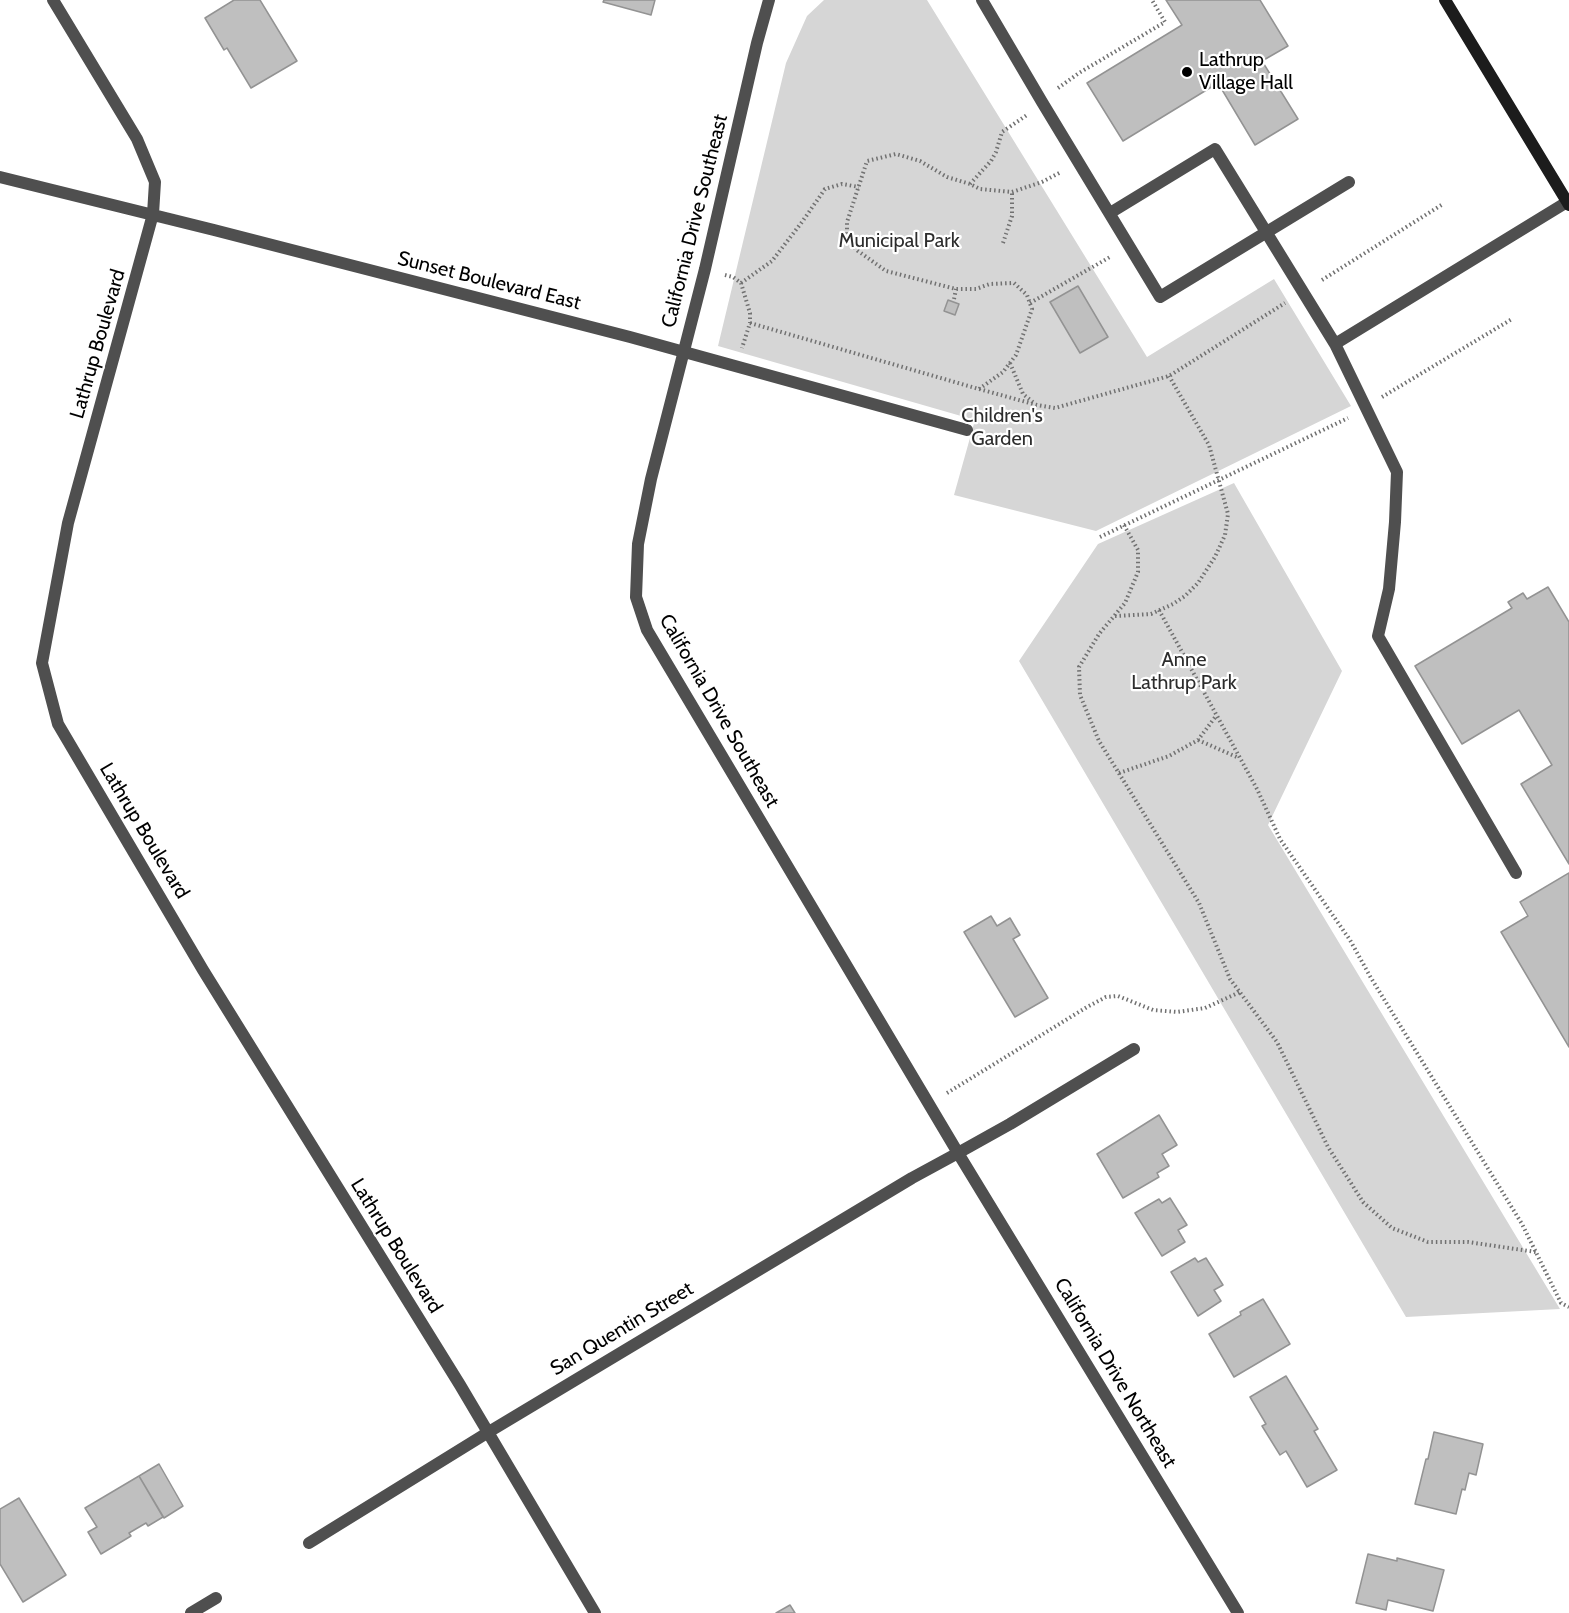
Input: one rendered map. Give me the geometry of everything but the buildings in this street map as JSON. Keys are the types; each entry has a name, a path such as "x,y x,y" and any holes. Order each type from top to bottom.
{"main road":[{"path":"1445,0 1568,202"}],"street":[{"name":"Lathrup Boulevard","path":"53,0 137,139 155,182 153,214 68,523 42,663 58,724 209,980 447,1365 595,1613"},
{"name":"California Drive Southeast","path":"769,0 705,269 651,479 638,544 636,597 647,630 958,1153"},
{"path":"982,0 1160,297 1349,182"},
{"path":"1110,213 1215,149 1335,344 1397,472 1389,589 1378,636 1516,873"},
{"name":"Sunset Boulevard East","path":"0,177 153,214 683,351 967,430"},
{"path":"1335,344 1568,202"},
{"name":"San Quentin Street","path":"309,1543 487,1433 912,1178 1010,1124 1134,1049"},
{"name":"California Drive Northeast","path":"958,1153 1238,1613"},
{"path":"191,1613 216,1598"}],"path":[{"path":"1055,89 1165,22 1152,0"},
{"path":"970,184 991,161 1002,132 1032,112"},
{"path":"979,389 1003,372 1016,355 1032,309 1027,295 1014,283 990,284 976,289 956,289 886,271 858,251 847,240 847,222 867,161 896,154 920,161 947,177 980,189 1012,192 1042,182 1065,170"},
{"path":"741,283 772,261 825,189 842,184 859,187"},
{"path":"1003,243 1012,216 1012,192"},
{"path":"1317,283 1443,204"},
{"path":"1030,303 1095,266"},
{"path":"716,273 741,283 750,313 750,323 741,352"},
{"path":"954,299 956,289"},
{"path":"750,323 979,389 1055,408 1168,376 1291,299"},
{"path":"1100,537 1344,420 1512,319"},
{"path":"1010,363 1023,393 1037,405"},
{"path":"1114,616 1151,614 1185,596 1198,583 1225,536 1228,514 1209,445 1168,376"},
{"path":"1125,525 1138,550 1138,572 1125,603 1099,634 1079,668 1080,695 1100,741 1199,903 1230,978 1277,1042 1328,1147 1363,1202 1392,1228 1428,1242 1468,1242 1536,1252"},
{"path":"1159,610 1257,789 1280,839 1350,940 1522,1224 1561,1303 1569,1307"},
{"path":"1119,773 1169,756 1198,740 1216,716"},
{"path":"1198,740 1239,758"},
{"path":"942,1096 1106,997 1118,996 1153,1010 1177,1012 1205,1008 1240,992"}],"green space":[{"name":"Municipal Park","path":"824,0 927,0 1147,357 1274,279 1351,406 1096,531 954,495 975,420 718,346 786,63 807,16"},
{"name":"Anne Lathrup Park","path":"1234,483 1342,671 1268,825 1560,1309 1406,1317 1019,661 1098,544"}],"place":[{"name":"Lathrup Village Hall","path":"1187,72"}],"park label":[{"name":"Children's Garden","path":"1002,428"}]}
